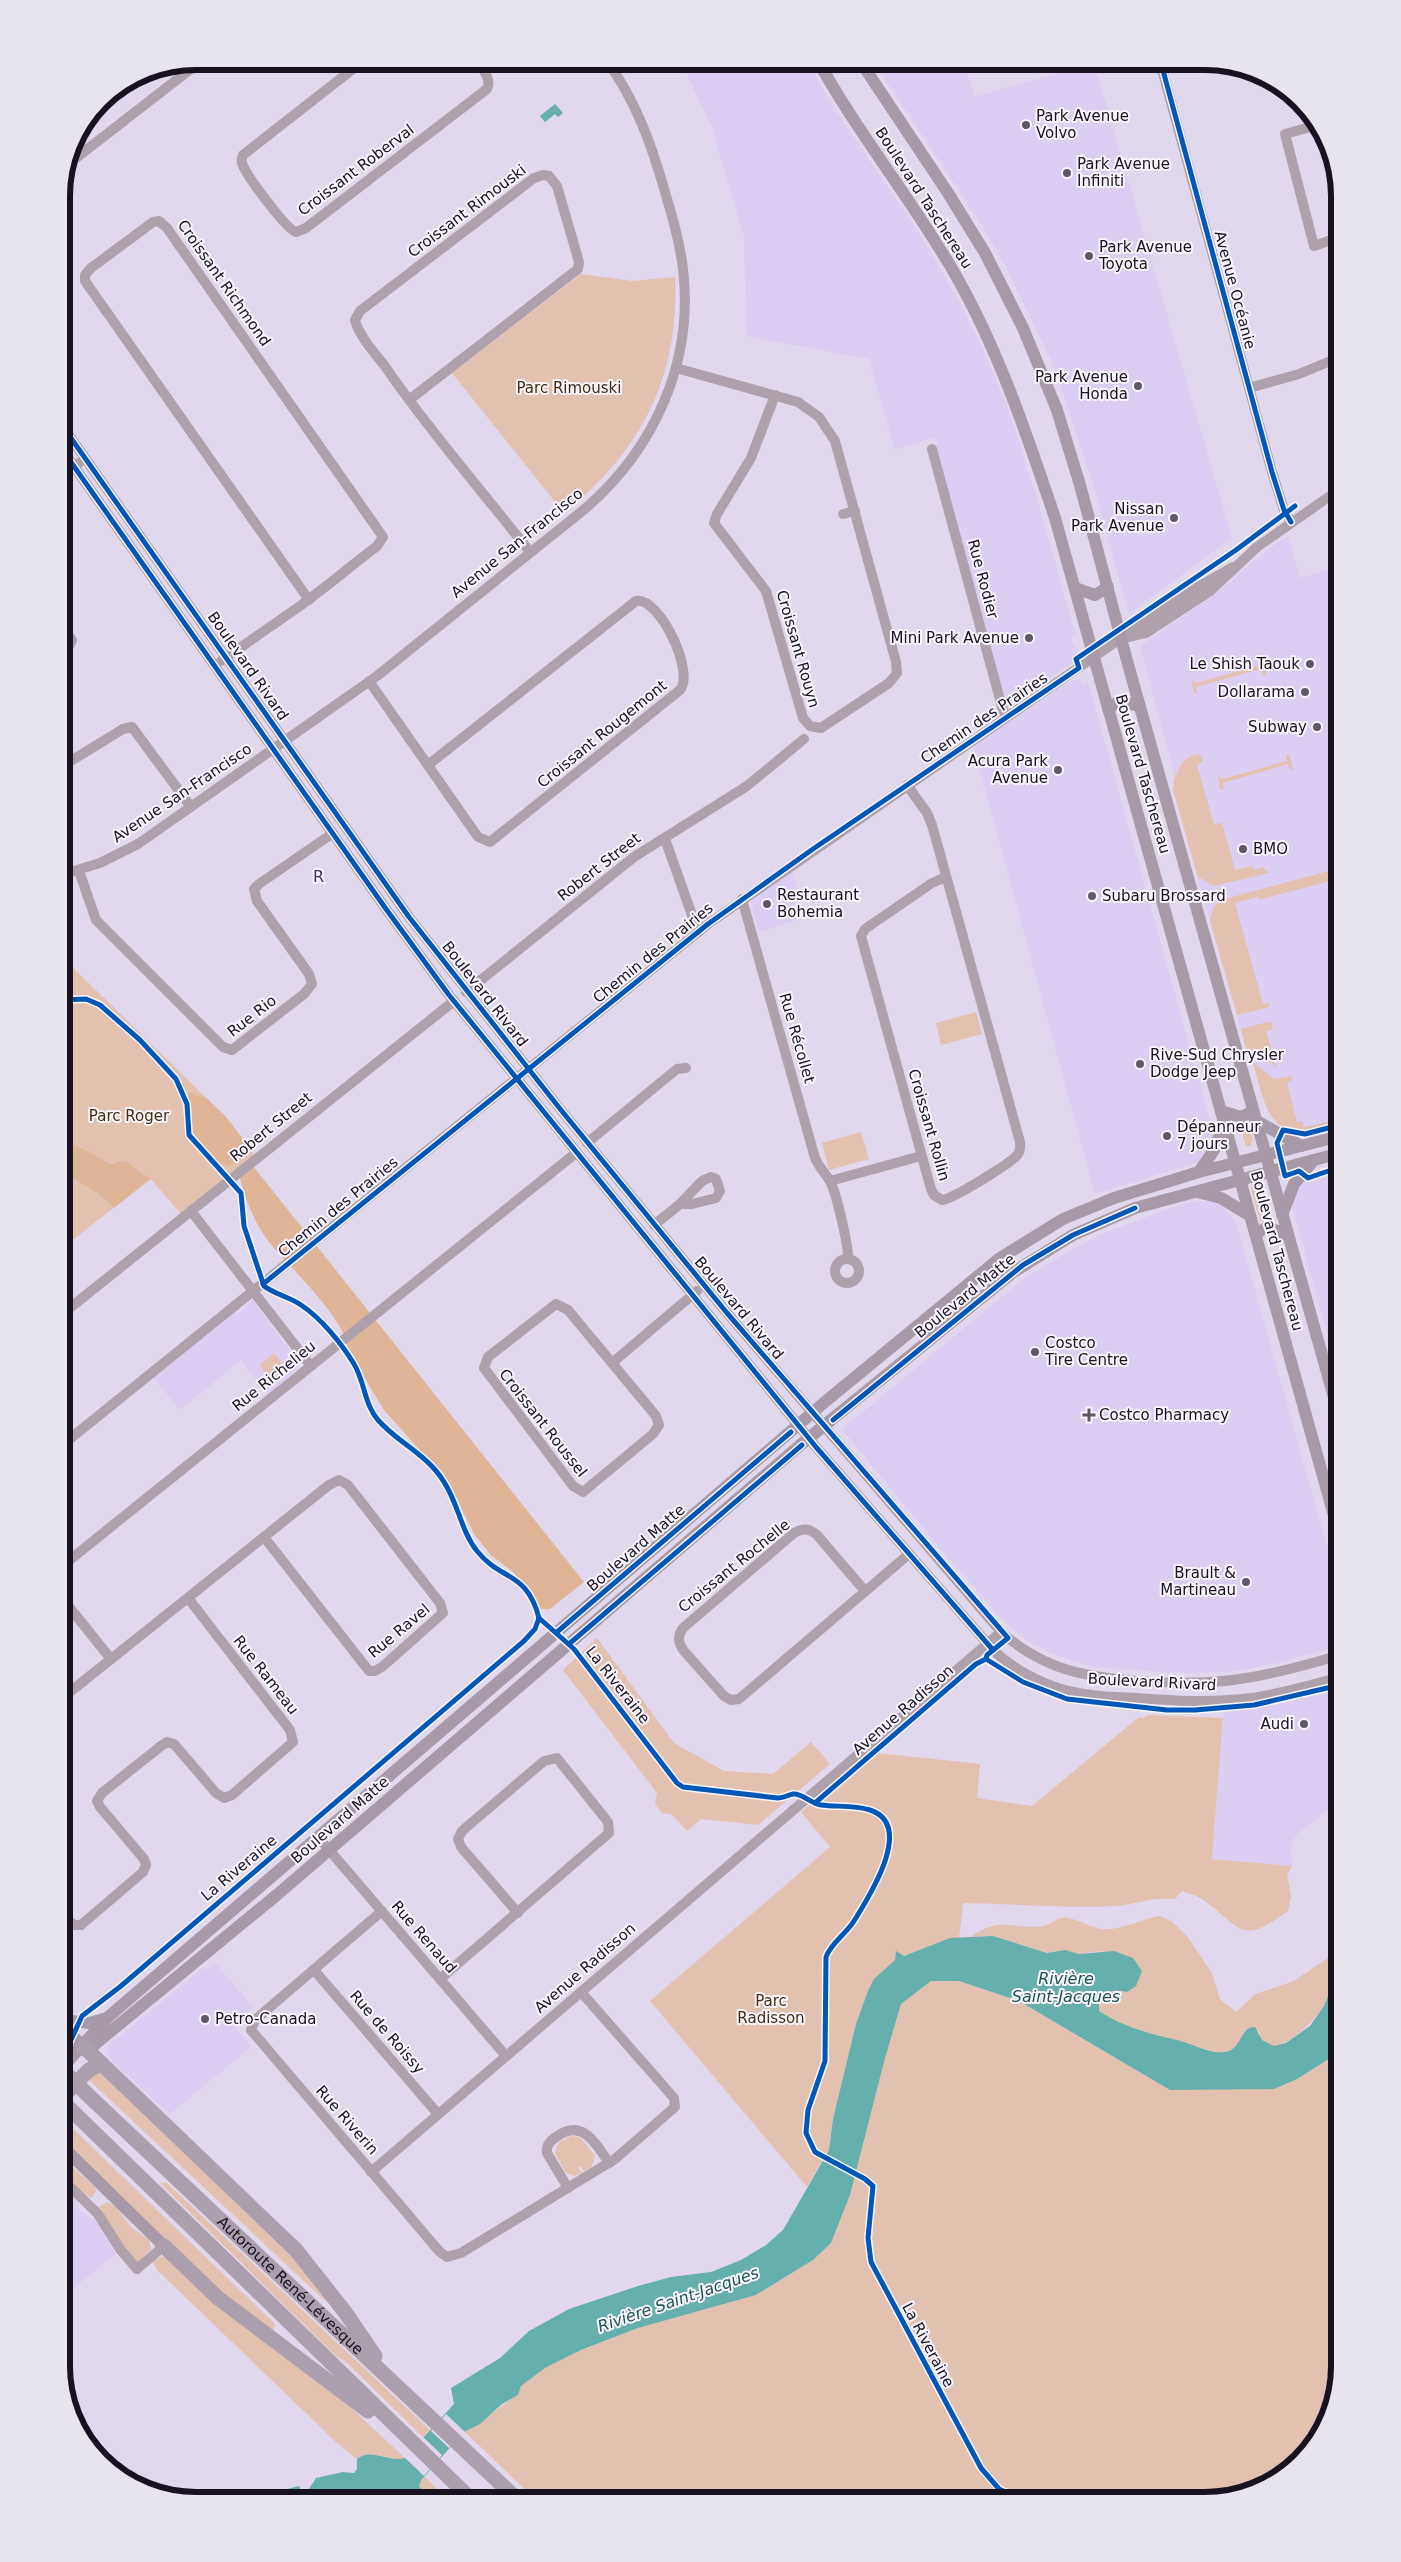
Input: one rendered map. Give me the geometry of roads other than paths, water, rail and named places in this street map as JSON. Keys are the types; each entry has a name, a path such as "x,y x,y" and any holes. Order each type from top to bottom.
{"highway":[{"path":"84,2047 296,2250 345,2312 391,2380"},
{"path":"70,2089 87,2071 102,2064"},
{"name":"Autoroute René-Lévesque","path":"70,2078 510,2492"},
{"name":"Autoroute René-Lévesque","path":"70,2109 464,2492"},
{"path":"164,2246 218,2298 416,2446"}],"main road":[{"name":"Boulevard Taschereau","path":"823,70 846,109 930,232 977,316 1019,413 1055,518 1331,1505"},
{"name":"Boulevard Taschereau","path":"865,70 959,210 1015,310 1045,379 1064,431 1331,1389"},
{"path":"1075,588 1095,595 1108,587"},
{"path":"1108,709 1120,701 1140,706"},
{"path":"1199,1172 1214,1150 1223,1116 1241,1117 1254,1115 1301,1146"},
{"name":"Boulevard Matte","path":"70,2060 84,2047 88,2039 107,2018 799,1424 982,1271 1018,1246 1063,1220 1097,1204 1199,1172 1331,1138"},
{"name":"Boulevard Matte","path":"84,2047 94,2045 112,2031 330,1850 810,1438 1000,1282 1040,1254 1083,1230 1119,1214 1240,1179 1331,1155"},
{"path":"1282,1215 1294,1184 1314,1160"},
{"path":"1196,1192 1221,1198 1249,1215"},
{"path":"1255,1234 1268,1227 1287,1235"},
{"path":"70,2022 90,2023 107,2018"},
{"path":"70,2035 84,2047"},
{"path":"70,2154 164,2246"}],"street":[{"path":"76,158 189,70"},
{"name":"Croissant Roberval","path":"352,70 243,155 244,168 283,223 292,231 296,232 306,228 486,89 489,84 488,77 483,70"},
{"name":"Avenue San-Francisco","path":"70,873 127,851 369,681 593,502 625,468 656,420 676,368 685,308 680,245 650,143 628,93 613,70"},
{"name":"Avenue Océanie","path":"1164,70 1279,497 1292,522"},
{"path":"1310,127 1284,134 1314,246 1331,240"},
{"name":"Croissant Rimouski","path":"409,400 578,269 579,262 557,186 549,176 543,175 534,178 358,314 355,320 360,332 409,400 530,552"},
{"name":"Croissant Richmond","path":"214,665 309,600 377,546 382,540 382,534 167,228 160,221 153,222 91,268 85,275 85,281 309,600"},
{"path":"1249,388 1299,374 1331,362"},
{"name":"Croissant Rouyn","path":"676,368 775,395 804,406 819,418 831,432 840,452 897,673 889,682 826,726 814,727 806,724 801,713 766,591 714,523 751,458 775,395"},
{"name":"Boulevard Rivard","path":"70,435 409,917 466,992 704,1286 1001,1632 1034,1656 1064,1669 1094,1675 1147,1680 1186,1682 1229,1681 1278,1672 1331,1658"},
{"name":"Rue Rodier","path":"932,449 1006,717"},
{"path":"70,469 86,458"},
{"name":"Boulevard Rivard","path":"70,460 332,833 454,1000 576,1153 810,1438 986,1644 1012,1666 1043,1682 1074,1692 1104,1696 1180,1701 1242,1699 1294,1690 1331,1680"},
{"name":"Chemin des Prairies","path":"70,1439 516,1078 742,899 1122,638 1146,633 1210,591 1233,567 1331,495"},
{"path":"843,514 855,511"},
{"name":"Croissant Rougemont","path":"369,681 478,837 486,841 494,840 680,690 685,680 674,637 647,603 636,601 428,765"},
{"path":"70,762 123,729 132,727 191,807"},
{"name":"Robert Street","path":"466,992 634,857 751,783 804,739"},
{"name":"Croissant Rollin","path":"907,785 930,819 946,877 1020,1147 1015,1158 954,1197 945,1200 939,1199 932,1192 861,936 865,929 932,883 946,877"},
{"name":"Rue Rio","path":"79,871 96,920 222,1046 232,1050 307,992 312,984 309,974 257,901 254,889 332,833"},
{"path":"665,839 698,932"},
{"name":"Rue Récollet","path":"742,899 815,1158 821,1171 830,1181 847,1244 848,1259"},
{"name":"Robert Street","path":"70,1308 454,1000"},
{"path":"587,1143 677,1069 686,1068"},
{"name":"Rue Richelieu","path":"70,1560 576,1153"},
{"path":"830,1181 921,1156"},
{"path":"654,1225 680,1204"},
{"path":"192,1212 311,1366"},
{"path":"612,1363 704,1286"},
{"name":"Croissant Roussel","path":"556,1304 568,1310 612,1363 656,1416 659,1425 653,1434 589,1489 580,1492 573,1486 486,1374 484,1363 488,1357 556,1304"},
{"name":"Rue Ravel","path":"70,1692 329,1485 339,1480 344,1481 440,1603 443,1613 380,1669 369,1671 264,1537"},
{"name":"Croissant Rochelle","path":"866,1592 817,1535 808,1529 803,1529 794,1533 683,1628 678,1637 684,1651 724,1696 731,1700 739,1699 866,1592 909,1554"},
{"name":"Rue Rameau","path":"70,1922 74,1925 81,1925 143,1872 146,1865 144,1859 100,1807 97,1801 102,1793 167,1742 174,1744 216,1793 224,1798 232,1795 293,1742 290,1730 188,1598"},
{"path":"70,1607 111,1659"},
{"name":"Avenue Radisson","path":"372,2172 1001,1632"},
{"path":"440,1979 518,1913 610,1833 608,1822 557,1758 544,1761 462,1832 458,1839 461,1847 518,1913"},
{"name":"Rue Renaud","path":"318,1838 506,2056"},
{"name":"Rue Riverin","path":"382,1911 255,2020 251,2030 447,2257 461,2253 609,2163 674,2109 675,2101 581,1992"},
{"name":"Rue de Roissy","path":"314,1970 438,2114"},
{"path":"568,2188 546,2150 549,2143 562,2133 574,2129 582,2130 609,2163"},
{"path":"70,2187 98,2214 120,2249 137,2269 164,2246"}],"water":[{"path":"555,104 563,113 558,117 555,114 545,122 540,116"},
{"name":"Rivière Saint-Jacques","path":"993,1936 1047,1953 1065,1950 1079,1954 1114,1951 1133,1958 1142,1971 1136,1986 1127,1992 1115,1991 1106,1994 1099,2000 1099,2011 1138,2030 1219,2052 1231,2050 1246,2030 1255,2027 1262,2040 1274,2046 1286,2043 1310,2026 1324,2006 1331,1988 1331,2058 1297,2079 1274,2089 1170,2090 1019,2001 959,1981 931,1981 901,2004 885,2058 850,2195 831,2243 813,2260 756,2295 638,2328 581,2350 545,2368 521,2386 518,2395 502,2404 480,2424 464,2432 422,2479 419,2486 424,2492 275,2492 299,2486 301,2490 309,2489 316,2478 343,2472 354,2473 357,2469 357,2459 368,2454 393,2459 405,2458 454,2404 451,2388 500,2358 529,2331 569,2309 671,2277 711,2272 741,2260 766,2245 783,2230 829,2150 833,2119 856,2024 874,1979 895,1960 896,1951 904,1956 950,1938"}],"place":[{"name":"Park Avenue Volvo","path":"1026,125"},
{"name":"Park Avenue Infiniti","path":"1067,173"},
{"name":"Park Avenue Toyota","path":"1089,256"},
{"name":"Park Avenue Honda","path":"1138,386"},
{"name":"Nissan Park Avenue","path":"1174,518"},
{"name":"Mini Park Avenue","path":"1029,638"},
{"name":"Le Shish Taouk","path":"1310,664"},
{"name":"Dollarama","path":"1305,692"},
{"name":"Subway","path":"1317,727"},
{"name":"Acura Park Avenue","path":"1058,770"},
{"name":"BMO","path":"1243,849"},
{"name":"Subaru Brossard","path":"1092,896"},
{"name":"Restaurant Bohemia","path":"767,904"},
{"name":"Rive-Sud Chrysler Dodge Jeep","path":"1140,1064"},
{"name":"Dépanneur 7 jours","path":"1167,1136"},
{"name":"Costco Tire Centre","path":"1035,1352"},
{"name":"Costco Pharmacy","path":"1089,1415"},
{"name":"Brault & Martineau","path":"1246,1582"},
{"name":"Audi","path":"1304,1724"},
{"name":"Petro-Canada","path":"205,2019"}],"district":[{"name":"R","path":"319,876"}],"park label":[{"name":"Parc Rimouski","path":"569,388"},
{"name":"Parc Roger","path":"129,1116"},
{"name":"Parc Radisson","path":"771,2010"}]}
